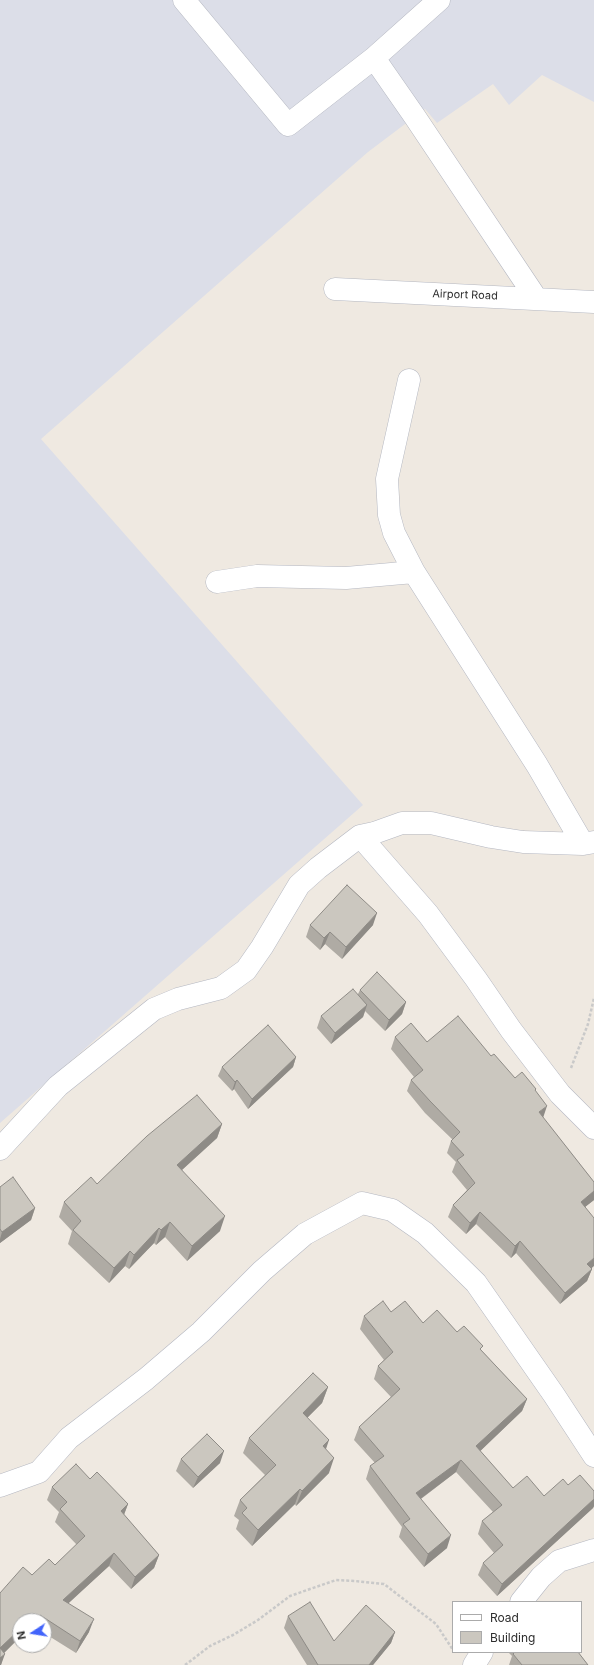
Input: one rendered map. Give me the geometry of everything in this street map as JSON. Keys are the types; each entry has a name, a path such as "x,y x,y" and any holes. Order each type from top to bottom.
{"street":[{"path":"184,0 288,125 374,58 439,0"},
{"path":"374,58 416,117 536,298"},
{"name":"Airport Road","path":"335,289 594,302"},
{"path":"409,380 387,479 389,515 394,533 414,572 537,765 589,843"},
{"path":"217,582 257,576 346,578 414,572"},
{"path":"0,1149 58,1086 154,1009 178,999 221,988 246,970 262,947 299,885 318,868 360,836 374,833 402,823 431,823 491,837 523,842 589,843"},
{"path":"360,836 428,914 476,978 511,1030 560,1094 594,1128"},
{"path":"0,1486 39,1472 69,1438 146,1379 201,1332 262,1272 305,1234 362,1203 392,1210 425,1233 476,1283 554,1395 594,1456"},
{"path":"522,1601 541,1577 558,1560 594,1550"},
{"path":"474,1665 481,1653"}],"path":[{"path":"560,1094 588,1024 594,998"},
{"path":"185,1665 210,1646 233,1635 258,1620 290,1596 336,1580 384,1584 436,1624 452,1648"}],"shaded area":[{"path":"0,0 594,0 594,102 542,75 509,105 493,84 437,123 425,109 368,152 41,439 363,805 0,1123"}],"building":[{"path":"347,885 377,913 346,947 330,932 324,938 310,925"},
{"path":"377,972 406,1002 389,1020 360,990"},
{"path":"353,989 367,1005 335,1033 321,1016"},
{"path":"458,1016 491,1056 494,1054 515,1078 522,1072 536,1089 535,1090 547,1106 539,1112 594,1182 594,1191 581,1202 594,1218 594,1258 587,1264 592,1269 565,1293 520,1241 515,1246 480,1212 470,1223 453,1205 475,1183 457,1160 464,1155 451,1141 460,1132 411,1080 423,1070 395,1037 411,1023 427,1042"},
{"path":"268,1025 296,1057 252,1099 237,1080 235,1082 222,1067"},
{"path":"197,1095 222,1124 177,1165 225,1216 192,1246 170,1222 161,1230 159,1228 134,1255 130,1251 114,1268 73,1230 81,1221 64,1202 91,1177 97,1184 147,1136"},
{"path":"13,1177 35,1208 2,1232 0,1229 0,1187"},
{"path":"383,1301 391,1312 405,1301 423,1323 437,1310 457,1332 464,1326 483,1346 480,1349 527,1399 476,1446 513,1488 527,1476 544,1496 563,1479 568,1485 580,1475 594,1491 594,1499 502,1584 483,1563 503,1545 482,1521 502,1505 461,1460 416,1493 451,1535 428,1554 403,1524 410,1519 370,1466 384,1456 359,1427 400,1389 378,1366 393,1352 364,1316"},
{"path":"313,1373 328,1387 303,1413 329,1440 323,1446 334,1458 302,1491 300,1489 258,1530 242,1513 247,1508 240,1500 276,1465 249,1438"},
{"path":"207,1434 224,1451 198,1477 181,1459"},
{"path":"76,1464 90,1479 97,1472 128,1504 121,1511 159,1555 135,1577 114,1553 63,1600 94,1619 80,1641 52,1623 52,1613 12,1613 12,1637 0,1648 0,1593 23,1567 32,1575 49,1559 55,1565 85,1536 60,1509 67,1502 52,1487"},
{"path":"310,1602 334,1641 366,1605 395,1632 369,1665 318,1665 288,1616"},
{"path":"0,1648 5,1654 0,1658"},
{"path":"579,1653 588,1665 522,1665 513,1654"}]}
